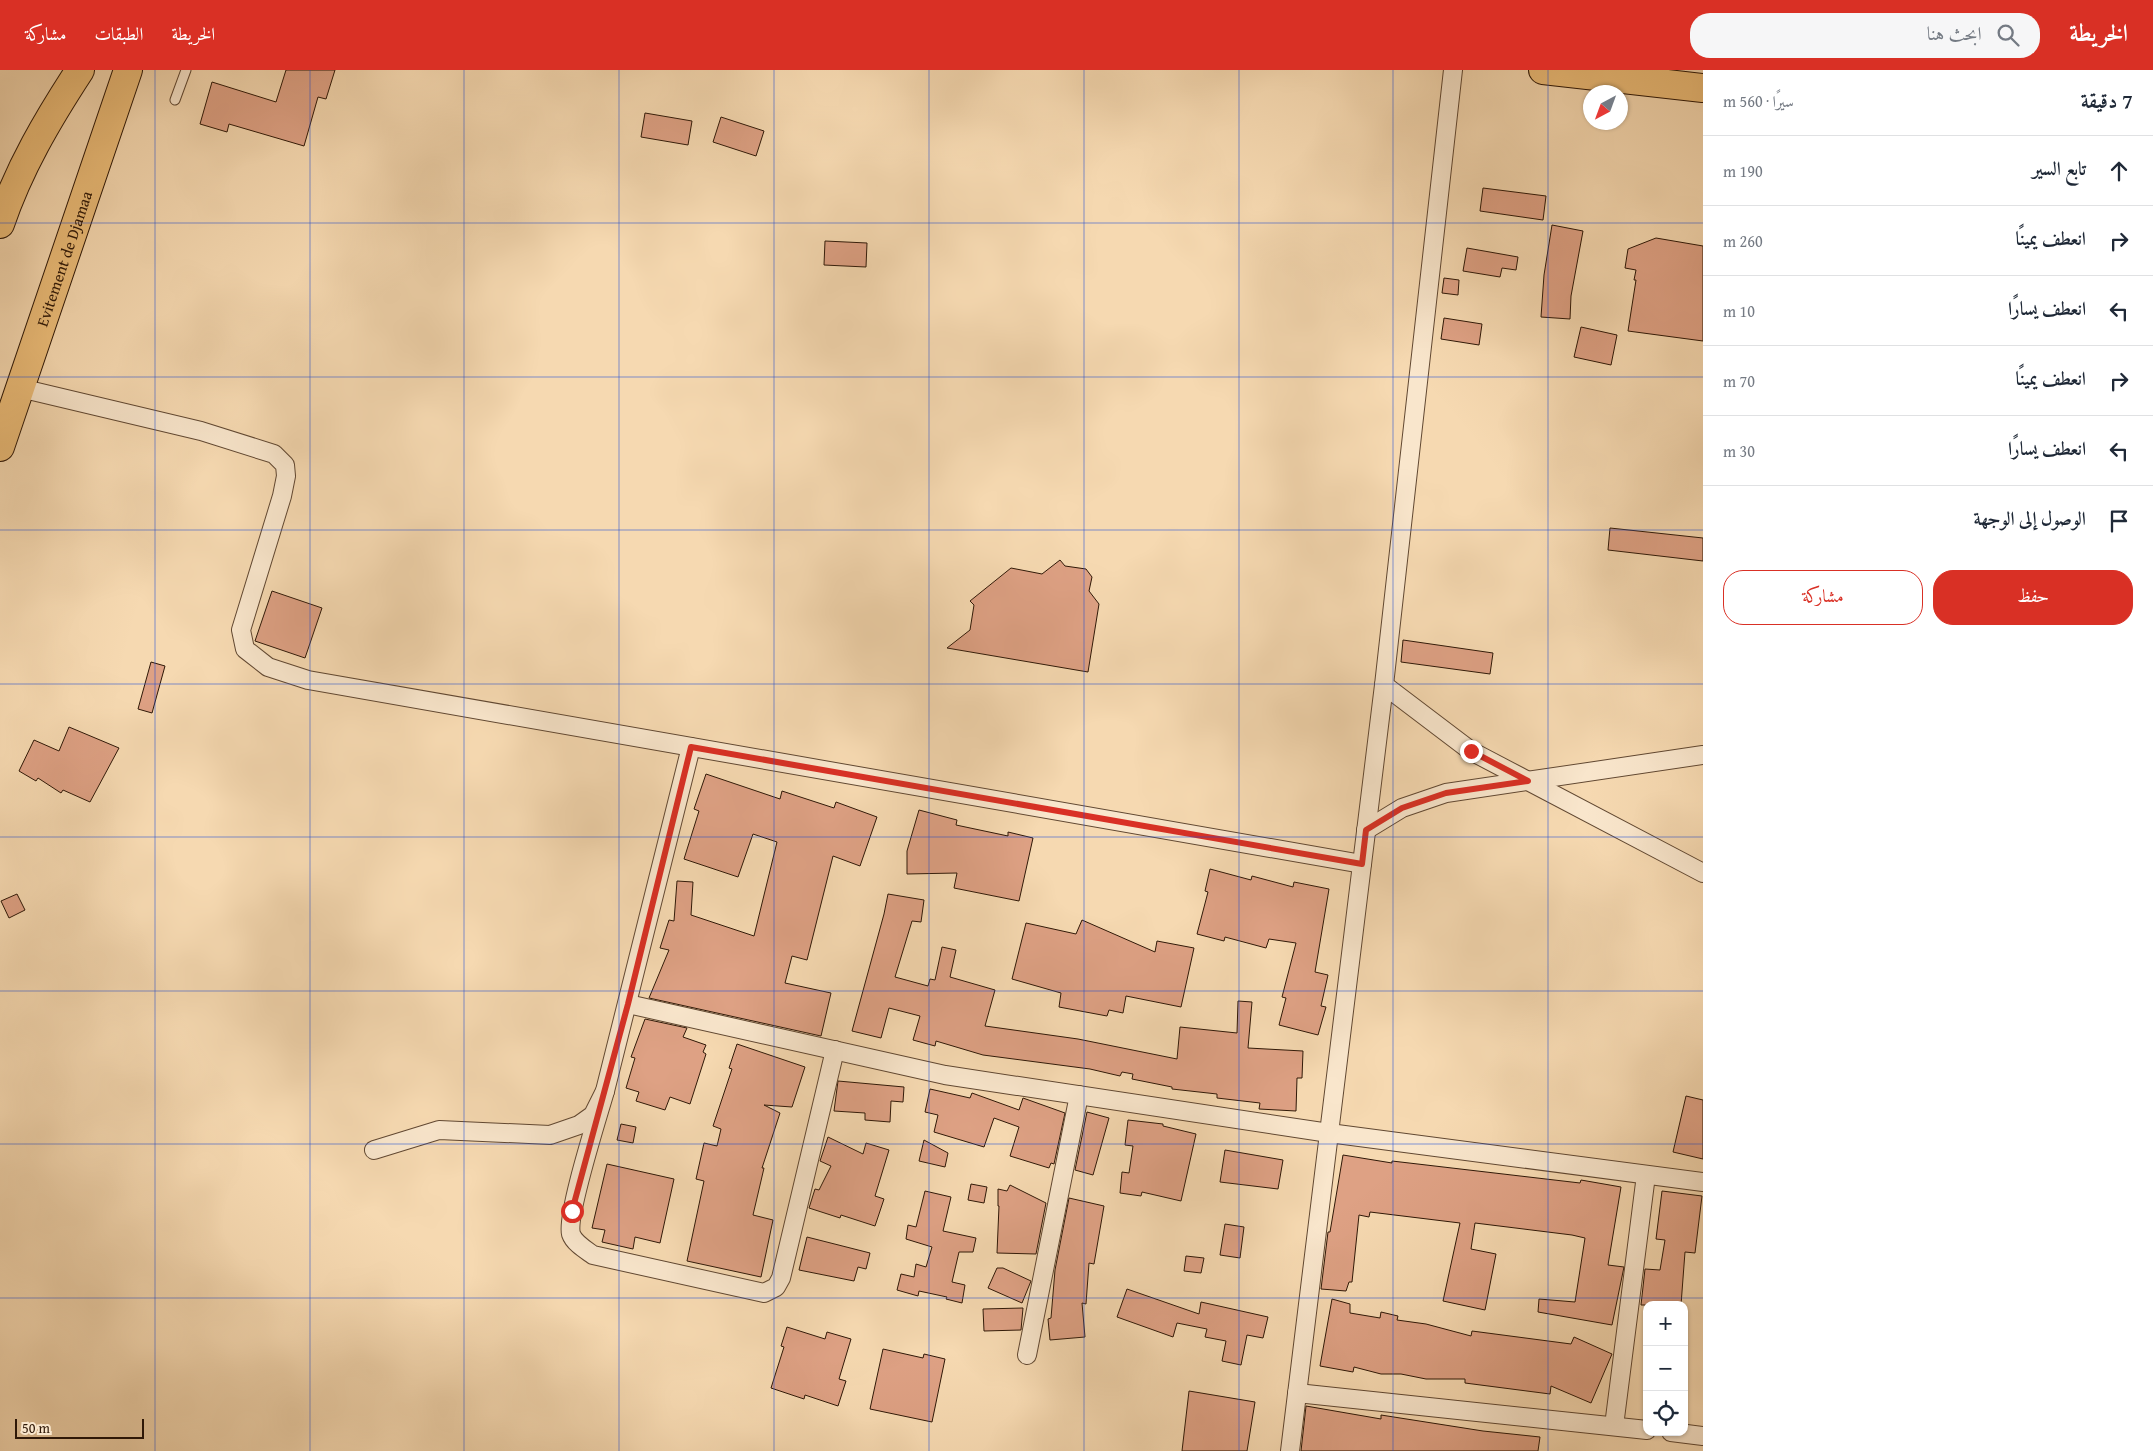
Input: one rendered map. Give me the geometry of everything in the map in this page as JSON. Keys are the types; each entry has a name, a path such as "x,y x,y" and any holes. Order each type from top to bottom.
{"main road":[{"path":"0,224 28,155 80,70"},
{"name":"Evitement de Djamaa","path":"0,447 128,70"},
{"path":"1543,70 1703,88"}],"street":[{"path":"1290,1451 1384,684 1453,70"},
{"path":"20,388 201,431 274,454 285,465 286,476 282,496 241,630 244,649 268,667 308,680 1362,864"},
{"path":"1384,684 1471,751 1703,873"},
{"path":"691,747 628,1004 572,1211 571,1234 580,1245 593,1255 764,1293 776,1287 781,1278 835,1050"},
{"path":"1366,830 1402,808 1446,793 1703,755"},
{"path":"628,1004 945,1075 1329,1133 1703,1182"},
{"path":"374,1150 439,1130 550,1135 579,1125 593,1115 605,1091"},
{"path":"1026,1355 1079,1095"},
{"path":"1614,1426 1646,1175"},
{"path":"1297,1393 1643,1430"},
{"path":"1688,1434 1703,1436"}],"lane":[{"path":"175,100 186,70"}],"building":[{"path":"286,70 335,70 326,99 318,97 304,146 229,124 227,132 200,124 212,82 276,102"},
{"path":"645,113 692,121 688,145 641,137"},
{"path":"721,117 764,131 756,156 713,142"},
{"path":"1483,188 1546,196 1543,220 1480,211"},
{"path":"1552,225 1583,231 1571,296 1570,319 1541,317 1544,275"},
{"path":"1656,238 1703,246 1703,341 1628,331 1636,270 1625,268 1628,249"},
{"path":"825,241 867,243 866,267 824,265"},
{"path":"1467,248 1518,257 1516,270 1502,268 1500,277 1463,271"},
{"path":"1444,278 1459,280 1458,295 1442,293"},
{"path":"1444,318 1482,324 1479,345 1441,339"},
{"path":"1581,327 1617,335 1611,365 1574,357"},
{"path":"1610,528 1703,538 1703,561 1608,550"},
{"path":"1060,560 1065,566 1086,569 1092,577 1089,591 1099,604 1088,672 947,648 970,630 974,605 970,601 1011,568 1042,574"},
{"path":"272,591 322,608 305,658 255,641"},
{"path":"1403,640 1493,653 1490,674 1401,662"},
{"path":"151,662 165,666 152,713 138,709"},
{"path":"69,727 119,748 90,802 63,790 61,793 38,778 36,781 19,771 34,740 59,751"},
{"path":"706,774 780,799 782,791 834,808 836,802 877,817 860,866 833,856 807,960 792,956 785,983 831,993 821,1036 649,998 669,950 660,948 669,920 674,921 677,881 693,882 691,915 754,936 777,842 753,834 738,877 684,859 699,811 694,809"},
{"path":"919,810 957,820 956,825 1008,836 1008,832 1033,838 1019,901 954,888 957,873 907,874 907,851"},
{"path":"1210,869 1251,880 1252,876 1293,887 1294,882 1329,889 1315,972 1328,975 1321,1006 1326,1007 1318,1035 1279,1025 1286,998 1282,997 1296,943 1269,939 1266,948 1225,937 1224,941 1197,934 1208,892 1205,891"},
{"path":"17,894 25,910 9,918 1,901"},
{"path":"888,894 924,900 921,922 912,921 895,977 928,986 930,979 935,980 942,947 956,950 950,977 995,990 985,1026 1078,1039 1177,1059 1180,1027 1237,1033 1238,1001 1252,1002 1248,1048 1303,1051 1302,1078 1297,1078 1296,1111 1259,1109 1260,1103 1217,1098 1217,1094 1172,1089 1172,1087 1132,1079 1133,1074 1122,1072 1120,1076 1090,1069 983,1055 936,1041 935,1046 913,1040 920,1016 889,1008 881,1038 852,1031"},
{"path":"1082,920 1155,952 1157,941 1194,948 1181,1007 1126,996 1123,1013 1109,1010 1107,1016 1059,1007 1061,993 1012,979 1026,923 1076,934"},
{"path":"645,1019 687,1028 683,1037 706,1045 703,1052 706,1054 690,1104 670,1097 665,1110 636,1101 639,1092 626,1088 635,1058 631,1057"},
{"path":"737,1044 805,1067 792,1107 764,1105 780,1113 762,1168 764,1168 753,1215 773,1220 761,1277 687,1261 704,1181 696,1179 704,1143 717,1146 721,1129 713,1126 732,1069 729,1068"},
{"path":"838,1081 904,1087 903,1102 891,1101 890,1122 865,1120 865,1113 834,1111"},
{"path":"930,1089 970,1098 972,1093 1019,1110 1023,1098 1065,1113 1054,1164 1051,1163 1049,1168 1010,1156 1019,1127 994,1118 984,1147 934,1132 938,1115 925,1112"},
{"path":"1686,1096 1703,1100 1703,1159 1673,1152"},
{"path":"1087,1112 1109,1118 1093,1175 1075,1170"},
{"path":"1128,1120 1163,1124 1163,1126 1196,1134 1181,1201 1142,1192 1141,1196 1120,1193 1122,1172 1129,1173 1133,1146 1125,1145"},
{"path":"621,1124 636,1127 633,1143 617,1140"},
{"path":"828,1137 863,1154 866,1143 889,1150 875,1196 884,1199 875,1226 841,1215 840,1218 809,1208 815,1189 819,1190 831,1166 820,1161"},
{"path":"924,1140 948,1153 945,1167 919,1161"},
{"path":"1225,1150 1283,1160 1278,1189 1220,1182"},
{"path":"1343,1155 1392,1163 1392,1161 1580,1183 1581,1180 1621,1187 1608,1265 1624,1267 1612,1325 1538,1312 1539,1299 1575,1302 1585,1238 1475,1223 1471,1249 1496,1254 1485,1310 1443,1301 1460,1223 1370,1212 1369,1217 1359,1215 1352,1282 1349,1282 1346,1291 1321,1289 1328,1232 1330,1232"},
{"path":"607,1164 674,1179 660,1243 635,1237 633,1249 602,1242 605,1230 592,1228"},
{"path":"971,1184 987,1187 984,1203 968,1200"},
{"path":"1010,1185 1046,1203 1036,1254 997,1253 998,1189 1007,1191"},
{"path":"925,1191 951,1197 943,1231 976,1238 973,1252 959,1252 952,1282 965,1285 962,1303 946,1299 947,1297 919,1291 918,1296 897,1290 901,1274 914,1277 916,1264 926,1267 932,1247 906,1239 908,1225 916,1227"},
{"path":"1662,1191 1702,1196 1695,1253 1685,1252 1681,1301 1643,1301 1643,1305 1641,1305 1645,1269 1660,1270 1665,1240 1656,1239"},
{"path":"1069,1198 1104,1206 1094,1264 1089,1263 1086,1304 1082,1303 1085,1337 1050,1340 1048,1319 1051,1318 1055,1270"},
{"path":"1225,1224 1244,1227 1240,1258 1220,1255"},
{"path":"807,1237 870,1253 866,1269 858,1267 854,1281 799,1270"},
{"path":"1186,1256 1204,1258 1201,1273 1184,1271"},
{"path":"997,1268 1003,1268 1031,1281 1022,1303 988,1288"},
{"path":"1127,1289 1199,1314 1201,1302 1268,1317 1263,1338 1247,1335 1241,1365 1222,1361 1226,1341 1205,1337 1207,1329 1177,1323 1173,1337 1117,1317"},
{"path":"1332,1299 1350,1304 1350,1313 1380,1318 1381,1312 1398,1316 1397,1320 1426,1324 1471,1336 1472,1331 1571,1344 1574,1337 1612,1354 1591,1403 1551,1386 1550,1394 1465,1383 1465,1379 1426,1379 1401,1374 1381,1374 1354,1367 1353,1372 1320,1366"},
{"path":"1023,1308 1021,1330 984,1331 983,1309"},
{"path":"787,1327 825,1339 827,1332 851,1339 839,1379 846,1381 838,1406 805,1395 804,1399 771,1388 784,1347 781,1346"},
{"path":"883,1349 923,1358 924,1354 945,1359 932,1422 870,1409"},
{"path":"1189,1391 1255,1402 1247,1451 1182,1451"},
{"path":"1306,1406 1381,1419 1381,1415 1483,1431 1540,1437 1538,1451 1301,1451"}],"route":[{"path":"572,1211 628,1004 691,747 1362,864 1366,830 1402,808 1446,793 1528,781 1471,751"}]}
